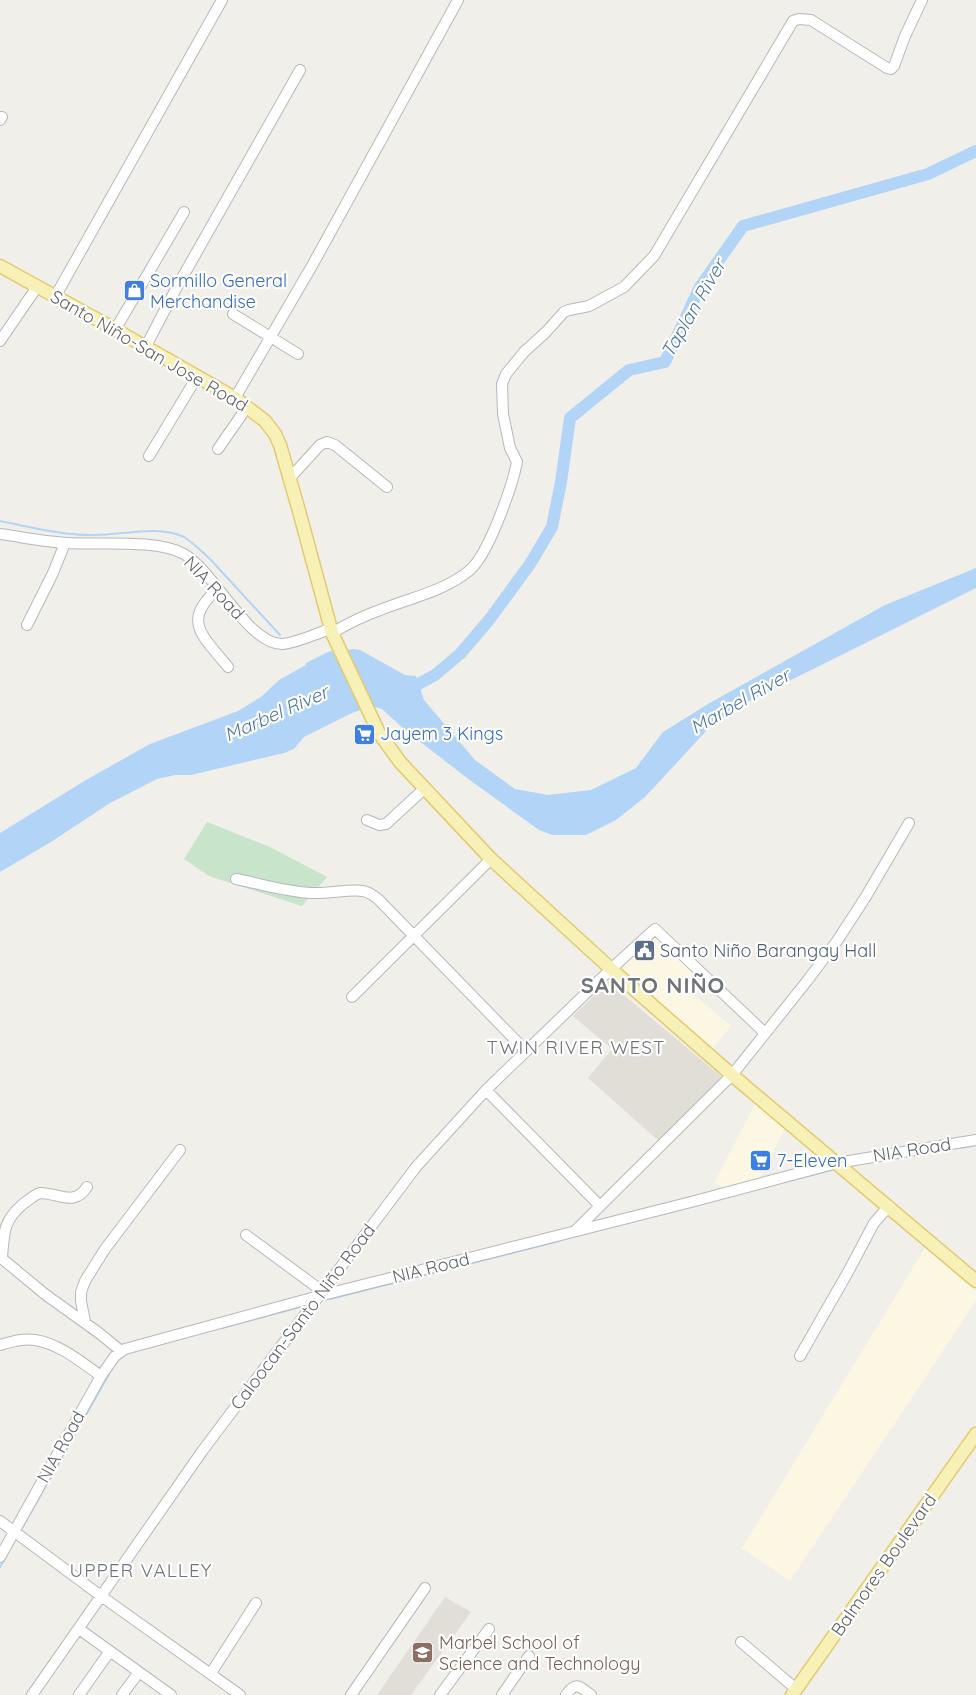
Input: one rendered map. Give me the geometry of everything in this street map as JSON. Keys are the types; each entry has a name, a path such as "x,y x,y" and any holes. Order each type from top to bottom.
{"main road":[{"name":"Santo Niño-San Jose Road","path":"0,266 236,398 265,422 275,434 290,478 331,631 371,717 392,752 424,789 491,859 610,969 732,1075 976,1281"},
{"name":"Balmores Boulevard","path":"794,1692 976,1434"}],"street":[{"path":"55,297 222,0"},
{"path":"236,398 458,0"},
{"name":"NIA Road","path":"0,534 65,543 140,545 176,550 193,561 254,631 261,637 277,644 292,642 331,631 449,583 471,569 482,554 508,492 517,462 510,448 503,414 501,394 506,374 524,352 564,312 588,306 624,287 654,256 793,21 799,18 811,20 891,69 894,66 902,42 922,0"},
{"path":"146,348 170,298 300,70"},
{"path":"115,330 184,212"},
{"path":"0,341 37,287"},
{"path":"233,314 298,354"},
{"path":"149,456 197,377"},
{"path":"218,449 247,407"},
{"path":"290,478 320,446 327,442 335,445 387,488"},
{"path":"27,625 46,590 65,543"},
{"path":"218,589 202,603 198,613 198,623 202,634 228,667"},
{"path":"367,820 379,825 386,824 424,789"},
{"path":"575,1231 732,1075 837,941 865,898 909,823"},
{"path":"352,997 491,859"},
{"path":"236,879 291,891 330,894 361,890 370,893 379,900 526,1052"},
{"name":"Caloocan-Santo Niño Road","path":"32,1695 203,1450 416,1167 486,1090 610,969 655,928 764,1033"},
{"path":"486,1090 600,1206"},
{"name":"NIA Road","path":"0,1557 101,1376 115,1356 121,1351 321,1294 691,1202 837,1163 976,1140"},
{"path":"85,1322 81,1301 81,1292 85,1281 105,1249 180,1150"},
{"path":"87,1186 80,1195 68,1198 40,1193 16,1210 6,1227 1,1257 46,1295 85,1322 121,1351"},
{"path":"800,1356 874,1223 889,1206"},
{"path":"246,1235 321,1294"},
{"path":"0,1345 27,1340 43,1342 58,1348 101,1376"},
{"path":"0,1521 101,1596 211,1673 236,1694"},
{"path":"351,1695 425,1588"},
{"path":"211,1673 256,1603"},
{"path":"78,1629 165,1693"},
{"path":"440,1695 488,1629"},
{"path":"741,1642 794,1692"},
{"path":"79,1695 110,1651"},
{"path":"502,1695 529,1656"},
{"path":"122,1695 138,1672"},
{"path":"566,1695 572,1687 576,1686 591,1695"}],"shaded area":[{"path":"654,933 705,980 694,995 731,1026 713,1048 617,968"},
{"path":"608,982 722,1077 661,1143 588,1078 612,1049 573,1016"},
{"path":"755,1104 785,1128 758,1182 729,1190 714,1183"},
{"path":"925,1248 976,1291 976,1301 790,1581 742,1548"},
{"name":"Marbel School of Science and Technology","path":"445,1597 471,1612 411,1695 377,1695"}],"green space":[{"path":"207,822 270,847 327,877 302,906 209,876 184,859"}],"water":[{"name":"Marbel River","path":"976,568 976,588 753,699 720,719 708,729 645,797 616,820 586,835 552,835 539,830 471,781 405,730 382,709 372,706 352,713 304,737 294,749 284,753 191,775 175,775 157,779 110,803 51,842 0,872 0,833 86,780 150,744 238,711 261,697 279,680 330,651 360,650 405,675 416,676 424,700 475,760 515,789 548,795 591,790 636,768 663,732 708,704 885,605"}],"waterway":[{"name":"Taplan River","path":"404,692 435,675 460,654 489,620 530,564 552,527 561,482 570,418 629,370 665,362 700,287 743,226 928,174 976,151"},
{"path":"0,521 80,535 163,531 184,537 211,560 280,635"},
{"path":"961,1148 976,1145"},
{"path":"789,1181 835,1169"},
{"path":"330,1299 559,1241"},
{"path":"222,1328 307,1305"},
{"path":"22,1528 109,1374"},
{"path":"0,1567 5,1559"}],"place":[{"name":"Sormillo General Merchandise","path":"134,291"},
{"name":"Jayem 3 Kings","path":"364,734"},
{"name":"Santo Niño Barangay Hall","path":"644,951"},
{"name":"7-Eleven","path":"761,1161"},
{"name":"Marbel School of Science and Technology","path":"423,1653"}],"district":[{"name":"SANTO NIÑO","path":"653,985"},
{"name":"TWIN RIVER WEST","path":"576,1047"},
{"name":"UPPER VALLEY","path":"141,1570"}]}
